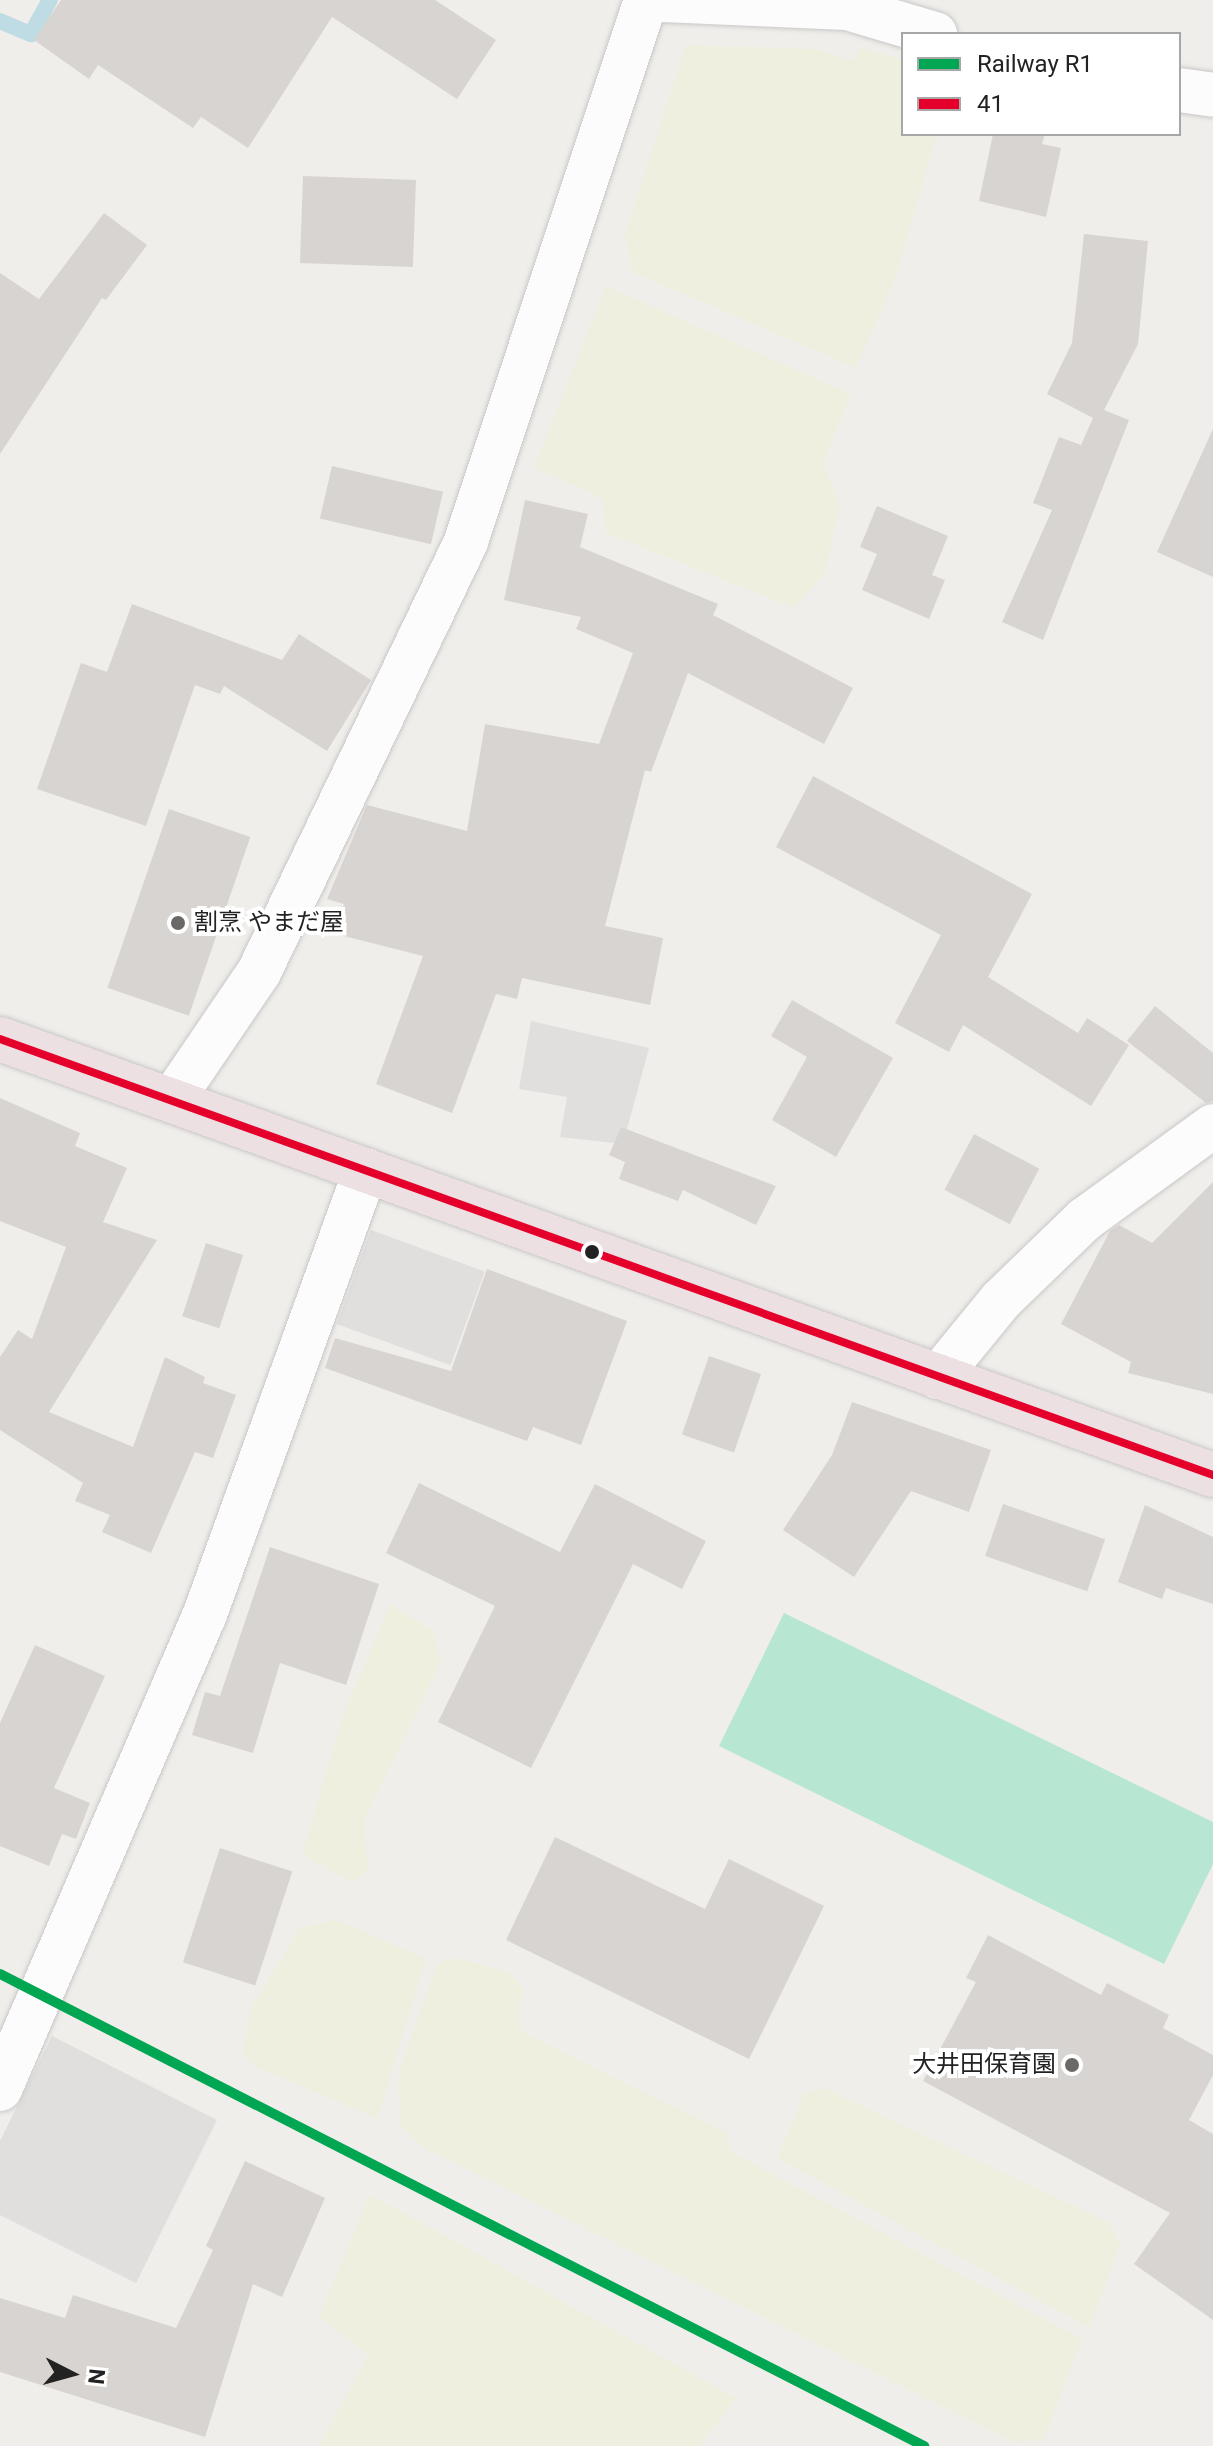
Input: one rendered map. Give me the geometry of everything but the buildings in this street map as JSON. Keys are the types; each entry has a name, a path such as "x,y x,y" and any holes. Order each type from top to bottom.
{"highway":[{"path":"0,1039 1213,1475"}],"street":[{"path":"172,1100 259,972 466,541 646,0"},
{"path":"663,0 847,8 928,32"},
{"path":"1181,90 1213,95"},
{"path":"938,1377 1001,1300 1085,1219 1213,1126"},
{"path":"0,2089 205,1614 366,1170"}],"green space":[{"path":"686,45 815,49 853,61 861,48 901,59 901,136 936,136 896,277 856,368 632,272 625,234"},
{"path":"606,286 851,394 823,463 840,505 825,574 794,608 606,533 603,499 534,467"},
{"path":"390,1604 433,1631 441,1662 364,1820 368,1872 351,1881 302,1855 342,1718"},
{"path":"784,1613 1213,1822 1213,1864 1164,1964 719,1746"},
{"path":"336,1920 426,1958 378,2119 259,2068 242,2053 251,2008 300,1928"},
{"path":"456,1958 509,1972 525,1990 518,2007 522,2032 726,2132 731,2152 1082,2339 1044,2439 1014,2442 420,2146 399,2123 399,2072 437,1964"},
{"path":"824,2088 1108,2222 1120,2244 1090,2328 777,2158 805,2092"},
{"path":"370,2194 736,2398 700,2446 319,2446 368,2355 319,2317"}],"shaded area":[{"path":"531,1021 649,1048 623,1144 560,1137 567,1097 519,1089"},
{"path":"371,1230 485,1271 451,1365 337,1324"},
{"path":"52,2036 217,2120 136,2283 0,2215 0,2141"}],"waterway":[{"path":"0,21 31,34 50,0"}],"rail line":[{"name":"R1","path":"0,1974 924,2446"}],"transit line":[{"name":"41","path":"0,1039 1213,1475"}],"place":[{"name":"割烹 やまだ屋","path":"178,923"},
{"name":"大井田保育園","path":"1072,2065"}]}
